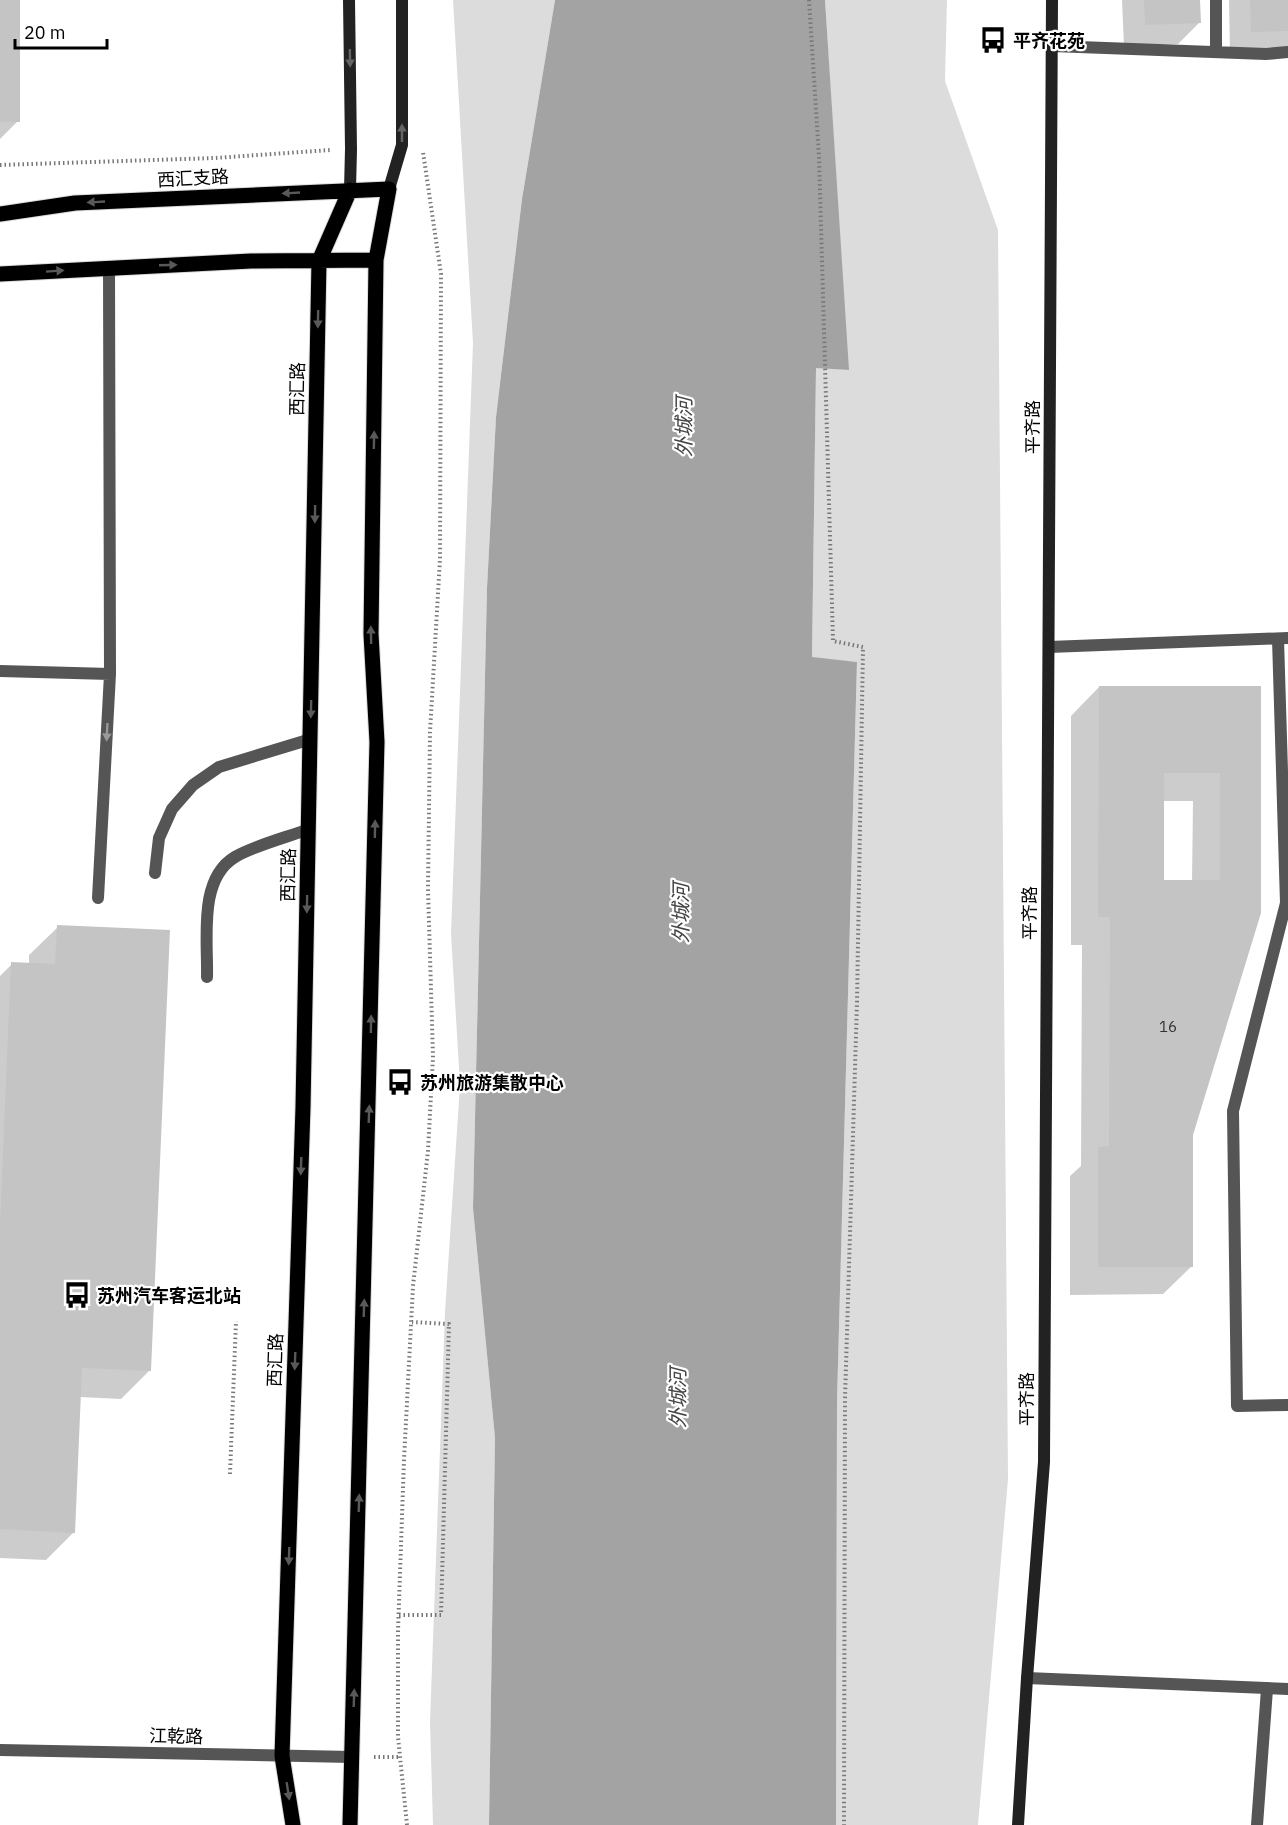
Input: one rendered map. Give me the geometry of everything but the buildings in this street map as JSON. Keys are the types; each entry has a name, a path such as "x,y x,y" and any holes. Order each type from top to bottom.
{"main road":[{"name":"西汇路","path":"293,1825 282,1756 303,1107 319,261 350,190 349,0"},
{"path":"350,1825 377,742 371,634 376,261 389,189 402,145 402,0"},
{"name":"平齐路","path":"1018,1825 1044,1462 1052,0"},
{"name":"西汇支路","path":"0,214 75,203 389,189"},
{"path":"0,274 251,261 376,261"}],"street":[{"path":"1216,0 1216,52"},
{"path":"1052,46 1266,54 1288,52"},
{"path":"98,898 110,674 109,267"},
{"path":"1049,647 1283,639 1286,903 1233,1111 1237,1406 1288,1405"},
{"path":"0,671 110,674"},
{"path":"155,873 159,838 172,809 193,785 219,767 311,739"},
{"path":"207,977 208,906 215,877 224,865 236,856 309,829"},
{"path":"1027,1678 1288,1689"},
{"path":"1257,1825 1267,1689"},
{"name":"江乾路","path":"0,1750 352,1757"}],"path":[{"path":"809,0 819,157 833,641 863,647 857,1002 846,1399 844,1825"},
{"path":"0,165 276,154"},
{"path":"407,1825 398,1737 399,1615 413,1286 428,1151 433,1057 428,889 430,732 440,559 441,313"},
{"path":"230,1473 236,1321"},
{"path":"399,1615 441,1615 449,1324 411,1322"}],"shaded area":[{"path":"453,0 555,0 522,199 496,417 487,588 473,1208 495,1438 489,1825 433,1825 430,1722 445,1312 460,1085 451,934 473,343"},
{"path":"825,0 947,0 945,81 998,230 1008,1479 978,1825 836,1825 837,1402 857,662 812,658 816,367 848,370"}],"water":[{"name":"外城河","path":"555,0 825,0 849,370 816,368 812,657 857,662 837,1402 836,1825 489,1825 495,1438 473,1208 487,588 496,417 522,199"}],"place":[{"name":"平齐花苑","path":"993,40"},
{"name":"苏州旅游集散中心","path":"400,1082"},
{"name":"苏州汽车客运北站","path":"77,1295"}]}
